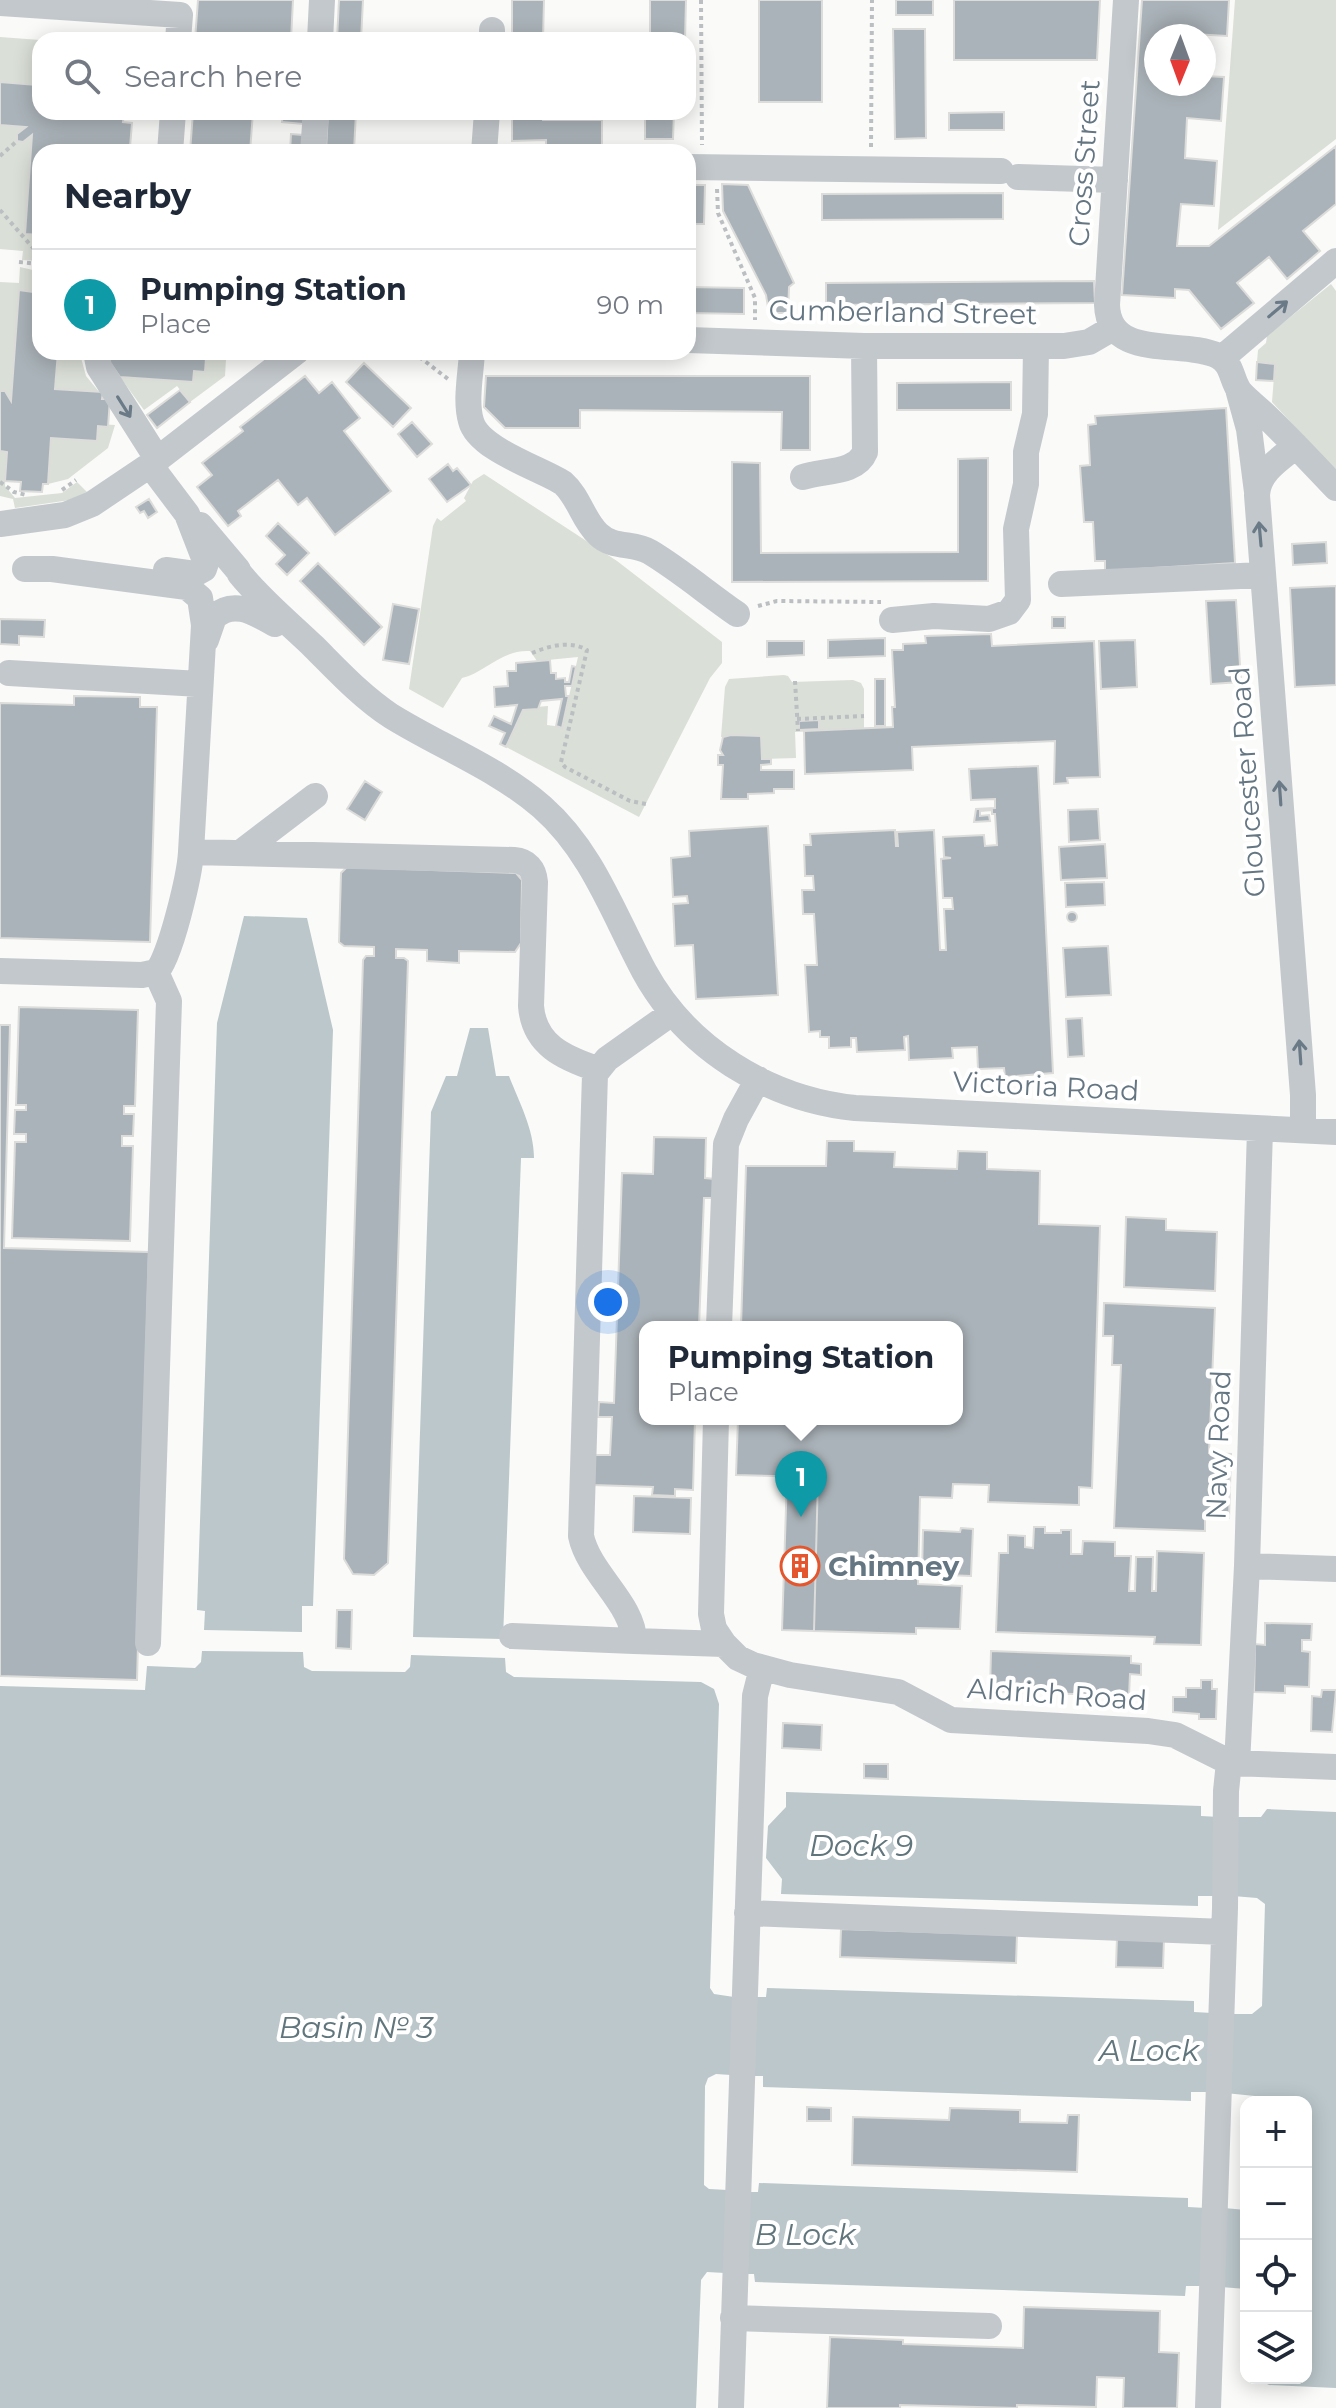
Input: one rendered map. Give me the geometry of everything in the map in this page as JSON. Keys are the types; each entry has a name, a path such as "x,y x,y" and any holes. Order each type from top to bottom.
{"street":[{"path":"320,32 322,0"},
{"name":"Cross Street","path":"1113,328 1107,305 1126,0"},
{"path":"0,3 179,18"},
{"path":"171,144 172,120"},
{"path":"314,144 315,120"},
{"path":"485,144 486,120"},
{"path":"702,167 871,169 1115,180"},
{"path":"1222,358 1336,261"},
{"path":"1113,328 1127,339 1144,344 1204,352 1222,358 1238,389 1336,488"},
{"name":"Cumberland Street","path":"696,340 864,346 1036,346 1082,343 1113,328"},
{"path":"803,477 843,469 862,459 865,452 864,346"},
{"path":"892,620 934,616 989,619 1009,612 1018,600 1016,529 1026,484 1026,452 1035,414 1036,346"},
{"path":"0,971 142,975 156,972 166,958 188,877 204,618 198,581 205,560 196,532 98,360"},
{"path":"0,524 76,512 154,462 286,360"},
{"path":"472,360 469,413 475,430 506,454 563,483 602,537 613,544 647,550 737,614"},
{"name":"Gloucester Road","path":"1238,389 1249,429 1257,495 1302,1081 1303,1130"},
{"path":"1257,495 1263,475 1296,446"},
{"path":"178,502 261,598 313,646"},
{"path":"13,569 75,560 191,574 221,563 239,572 244,583 242,597 237,604 217,613 212,620 200,676"},
{"path":"13,569 52,569 187,587 213,609 249,609 313,646"},
{"path":"1061,584 1263,575"},
{"name":"Victoria Road","path":"313,646 388,714 515,786 558,823 586,856 645,972 672,1013 712,1050 758,1079 813,1100 847,1107 1336,1132"},
{"path":"9,673 200,676"},
{"path":"240,853 315,796"},
{"path":"191,852 514,860 525,863 533,870 534,878 531,1006 534,1025 557,1054 597,1069"},
{"path":"148,1643 169,1006 168,996 156,972"},
{"path":"634,1641 631,1621 590,1561 581,1536 593,1084 597,1069 607,1059 672,1013"},
{"path":"719,1321 726,1144 758,1079"},
{"name":"Navy Road","path":"1208,2408 1225,1817 1233,1763 1247,1566 1260,1129"},
{"path":"716,1425 711,1614 714,1629 724,1644"},
{"path":"1247,1566 1336,1569"},
{"path":"512,1636 724,1644"},
{"name":"Aldrich Road","path":"724,1644 738,1658 762,1668 905,1694 951,1720 1148,1731 1175,1735 1233,1763 1336,1767"},
{"path":"731,2408 755,1696 762,1668"},
{"path":"747,1913 1224,1932"},
{"path":"733,2318 989,2326"}],"path":[{"path":"701,0 702,167 718,213 755,298 754,342"},
{"path":"871,169 872,0"},
{"path":"1,153 17,141"},
{"path":"0,210 32,247"},
{"path":"19,262 32,263"},
{"path":"421,360 470,393"},
{"path":"53,493 76,480"},
{"path":"0,482 18,493 36,495"},
{"path":"737,614 777,601 872,600 894,604 892,620"},
{"path":"532,653 553,645 587,650 561,762 623,798 646,804"},
{"path":"795,681 798,731"},
{"path":"797,719 864,716"}],"shaded area":[{"path":"1235,0 1336,0 1336,139 1218,230"},
{"path":"0,37 32,39 32,85 0,82"},
{"path":"0,125 34,127 38,144 32,144 32,261 22,260 23,251 0,249"},
{"path":"20,267 32,270 32,325 17,410 0,419 0,282 19,283"},
{"path":"1331,284 1336,291 1336,471 1272,402 1275,364 1257,362 1258,350 1266,343 1267,336"},
{"path":"53,360 82,360 86,376 100,393 51,390"},
{"path":"206,360 226,360 225,376 190,402 177,386 144,410 120,377 192,382 194,371 205,372"},
{"path":"97,424 115,425 108,448 68,479 48,484 51,438"},
{"path":"0,451 7,452 5,486 15,498 62,493 77,482 87,492 84,498 15,508 13,499 0,496"},
{"path":"484,474 617,561 722,642 722,663 710,678 639,817 506,747 524,708 548,706 547,725 562,727 578,657 537,661 530,651 520,651 502,657 462,678 443,708 409,689 433,526 437,518 441,521 466,501 464,498 473,481"},
{"path":"784,675 792,682 853,680 861,683 864,689 864,729 795,732 796,758 762,759 761,737 721,737 725,687 729,679"}],"water":[{"path":"244,916 307,918 333,1030 313,1606 302,1606 302,1632 204,1630 205,1611 197,1610 217,1023"},
{"path":"470,1028 488,1028 496,1076 509,1076 529,1126 534,1158 521,1158 503,1639 413,1637 431,1112 446,1076 457,1076"},
{"name":"Basin № 3","path":"202,1651 303,1652 304,1667 312,1671 405,1672 410,1667 411,1655 505,1658 506,1672 514,1677 701,1682 714,1689 719,1704 710,1988 714,1994 734,1997 731,2075 716,2074 708,2078 705,2086 704,2185 709,2189 728,2190 725,2273 707,2272 701,2280 696,2408 0,2408 0,1686 145,1690 147,1666 195,1668 201,1662"},
{"name":"Dock 9","path":"786,1792 1201,1806 1201,1816 1219,1817 1218,1896 1198,1896 1198,1906 781,1894 782,1879 766,1858 768,1826 786,1807"},
{"path":"1267,1809 1336,1812 1336,2388 1267,2384 1312,2384 1312,2096 1225,2093 1228,2014 1252,2014 1262,2006 1265,1904 1257,1898 1233,1896 1234,1817 1261,1817"},
{"name":"A Lock","path":"767,1988 1194,2001 1194,2012 1212,2013 1209,2092 1191,2092 1191,2101 763,2087 763,2076 751,2076 754,1997 766,1997"},
{"name":"B Lock","path":"759,2183 1188,2198 1188,2207 1206,2208 1203,2286 1186,2286 1185,2296 755,2282 754,2274 742,2274 746,2192 758,2192"},
{"path":"1224,2208 1240,2209 1240,2289 1221,2287"}],"building":[{"path":"198,0 293,0 291,32 196,32"},
{"path":"339,0 363,0 361,32 337,32"},
{"path":"512,0 544,0 543,32 512,32"},
{"path":"650,0 686,0 685,32 650,32"},
{"path":"759,0 822,0 822,102 759,102"},
{"path":"896,0 933,0 933,15 896,15"},
{"path":"954,0 1100,0 1097,60 954,60"},
{"path":"1142,0 1229,0 1227,36 1216,35 1216,24 1144,24 1144,96 1216,96 1216,77 1224,77 1221,121 1187,118 1185,158 1217,161 1214,206 1181,204 1177,246 1209,246 1336,146 1336,204 1303,231 1320,251 1287,279 1269,257 1237,283 1254,303 1221,329 1189,290 1175,289 1175,298 1122,295"},
{"path":"893,29 925,29 926,138 895,139"},
{"path":"0,82 32,85 32,120 123,120 132,123 130,144 32,144 32,234 25,234 32,135 23,142 17,141 17,134 26,127 0,125"},
{"path":"1004,112 1004,130 949,130 949,113"},
{"path":"192,120 252,120 251,144 191,144"},
{"path":"282,120 304,120 303,124"},
{"path":"328,120 356,120 354,144 326,144"},
{"path":"512,120 602,120 602,144 512,141"},
{"path":"645,120 674,120 673,139 645,139"},
{"path":"291,134 303,135 302,144 290,144"},
{"path":"722,184 748,185 794,283 789,287 788,313 769,313 766,295 723,211"},
{"path":"696,185 705,185 704,224 696,224"},
{"path":"1003,193 1003,219 822,220 822,194"},
{"path":"1094,281 1095,303 826,305 826,283"},
{"path":"696,287 744,288 744,314 696,313"},
{"path":"19,290 32,292 32,360 57,360 55,389 103,392 102,399 110,399 108,427 98,426 97,441 51,438 48,484 43,484 42,492 20,491 21,482 5,481 7,452 0,451 0,391 5,391 11,401"},
{"path":"110,360 206,360 205,372 194,371 193,382 120,377"},
{"path":"1257,362 1275,364 1274,381 1256,380"},
{"path":"364,363 411,408 393,427 346,382"},
{"path":"305,376 319,393 332,382 360,418 344,431 391,491 335,535 307,498 298,505 278,480 238,511 241,516 228,526 197,487 212,475 202,463 243,431 240,427"},
{"path":"486,376 810,376 810,450 781,450 782,412 580,410 580,428 505,428 484,407"},
{"path":"1011,382 1011,410 897,410 897,383"},
{"path":"180,390 190,402 157,428 147,415"},
{"path":"1226,408 1235,563 1105,571 1105,561 1095,561 1093,522 1084,522 1080,466 1090,465 1088,425 1096,424 1095,416"},
{"path":"412,422 432,444 417,457 398,434"},
{"path":"988,458 988,581 732,582 732,462 760,463 761,553 958,552 958,459"},
{"path":"448,464 453,471 457,468 471,485 447,502 429,479"},
{"path":"149,499 157,512 148,518 144,511 140,513 136,507"},
{"path":"278,523 309,553 287,575 276,564 285,555 266,536"},
{"path":"1326,542 1327,563 1293,565 1292,544"},
{"path":"318,563 382,627 364,645 300,581"},
{"path":"1336,586 1336,685 1295,687 1290,588"},
{"path":"1236,600 1241,682 1211,684 1206,601"},
{"path":"393,604 419,609 409,664 383,660"},
{"path":"1052,617 1065,617 1065,628 1052,628"},
{"path":"0,619 45,620 44,637 19,636 19,645 0,644"},
{"path":"991,634 992,646 1094,641 1100,777 1067,778 1068,783 1054,784 1055,741 912,747 913,770 805,774 804,731 893,727 892,650 903,650 903,644 926,643 925,636"},
{"path":"885,638 885,656 828,658 828,640"},
{"path":"1135,640 1137,687 1101,689 1099,641"},
{"path":"767,641 804,641 804,655 767,657"},
{"path":"550,660 551,673 556,673 556,679 565,678 565,682 569,682 572,666 576,667 572,686 565,686 566,696 569,696 562,728 556,726 562,699 541,701 538,709 523,710 506,747 500,744 505,733 489,726 494,716 511,724 517,705 495,707 494,687 508,686 507,671 516,671 516,663"},
{"path":"875,679 885,679 885,726 875,726"},
{"path":"74,696 140,697 140,707 157,707 150,942 0,938 0,703 74,705"},
{"path":"819,720 819,729 799,730 799,721"},
{"path":"761,736 762,759 771,759 771,764 761,765 761,770 794,770 794,789 748,794 748,799 721,799 723,765 718,765 718,755 723,755 720,750 723,737"},
{"path":"1038,766 1053,1073 1005,1077 1004,1068 978,1069 977,1047 952,1048 953,1058 909,1060 908,1036 904,1037 905,1050 857,1052 856,1038 851,1038 851,1047 829,1048 829,1037 820,1037 820,1031 809,1032 805,965 817,965 814,914 803,914 802,890 814,890 813,876 805,876 804,845 811,845 810,834 895,830 898,846 897,832 934,830 940,950 946,950 944,909 953,909 952,898 943,898 941,859 951,858 944,857 943,837 984,835 985,846 997,845 995,814 992,810 980,811 980,816 989,815 990,821 974,822 976,809 995,808 995,799 971,800 969,769"},
{"path":"365,781 382,792 365,820 347,809"},
{"path":"1098,809 1100,840 1069,842 1068,810"},
{"path":"768,826 778,995 696,999 693,945 675,946 673,904 688,903 687,896 673,897 671,858 690,856 689,831"},
{"path":"1105,844 1107,878 1061,880 1059,847"},
{"path":"347,867 516,873 522,880 521,943 515,952 459,951 459,963 427,961 427,950 396,949 396,958 408,961 388,1563 374,1575 353,1574 344,1559 363,960 366,956 374,956 374,947 344,946 339,942 341,873"},
{"path":"1104,882 1105,905 1066,907 1065,883"},
{"path":"1072,912 1077,917 1072,922 1067,917"},
{"path":"1108,946 1111,995 1066,997 1063,948"},
{"path":"19,1007 138,1010 135,1106 124,1106 124,1114 134,1114 133,1136 122,1136 122,1146 133,1146 130,1241 12,1238 15,1142 26,1142 26,1134 14,1134 15,1110 26,1110 26,1105 16,1105"},
{"path":"1082,1018 1084,1056 1068,1057 1066,1019"},
{"path":"0,1025 10,1025 4,1248 149,1252 137,1680 0,1676"},
{"path":"654,1137 706,1138 705,1178 715,1179 715,1198 704,1198 699,1321 639,1321 639,1425 695,1425 693,1490 675,1489 675,1496 652,1495 653,1487 593,1485 594,1455 610,1455 612,1417 598,1417 599,1402 614,1403 622,1173 653,1174"},
{"path":"827,1141 854,1141 854,1151 895,1152 894,1167 957,1169 958,1151 987,1152 987,1169 1040,1171 1039,1224 1100,1226 1092,1488 1079,1487 1079,1505 988,1502 989,1485 953,1484 952,1498 920,1497 918,1584 962,1586 960,1629 916,1628 916,1634 814,1631 818,1477 736,1475 738,1425 963,1425 963,1321 741,1321 746,1166 826,1166"},
{"path":"1126,1217 1166,1219 1166,1230 1217,1232 1215,1291 1124,1287"},
{"path":"1104,1303 1215,1308 1209,1453 1231,1454 1229,1518 1205,1517 1205,1531 1114,1528 1121,1365 1112,1365 1113,1336 1103,1336"},
{"path":"787,1477 818,1477 814,1631 782,1630","holes":["792,1557 809,1558 809,1575 792,1574"]},
{"path":"634,1496 691,1498 690,1534 633,1532"},
{"path":"1034,1527 1045,1527 1045,1533 1071,1530 1071,1554 1082,1554 1083,1541 1115,1542 1115,1556 1131,1556 1129,1591 1135,1591 1136,1557 1153,1557 1152,1591 1156,1591 1157,1551 1204,1553 1201,1645 1154,1644 1155,1637 996,1632 999,1553 1008,1553 1008,1535 1025,1536 1025,1547 1033,1548"},
{"path":"961,1528 973,1529 971,1576 922,1574 923,1530 960,1532"},
{"name":"Chimney","path":"792,1557 809,1558 809,1575 792,1574"},
{"path":"337,1610 352,1610 351,1649 336,1648"},
{"path":"1265,1623 1312,1624 1311,1640 1302,1640 1302,1651 1310,1652 1309,1687 1285,1686 1285,1693 1254,1692 1255,1644 1265,1645"},
{"path":"991,1651 1131,1656 1131,1663 1141,1664 1141,1675 1130,1674 1129,1696 990,1691"},
{"path":"1201,1680 1212,1680 1212,1689 1217,1689 1216,1719 1199,1719 1199,1714 1173,1712 1173,1697 1186,1697 1186,1688 1201,1688"},
{"path":"1322,1690 1336,1690 1332,1732 1311,1731 1312,1696 1321,1697"},
{"path":"783,1723 822,1725 821,1750 782,1748"},
{"path":"864,1764 888,1764 888,1779 864,1778"},
{"path":"841,1929 1017,1935 1016,1963 840,1957"},
{"path":"1117,1937 1164,1939 1163,1968 1116,1967"},
{"path":"807,2107 831,2108 831,2121 807,2121"},
{"path":"950,2108 1020,2110 1020,2122 1067,2123 1068,2115 1079,2115 1077,2172 852,2165 853,2117 949,2120"},
{"path":"1024,2307 1160,2311 1159,2352 1179,2353 1177,2408 1123,2408 1124,2378 1097,2377 1096,2407 900,2405 900,2408 827,2408 830,2337 903,2340 903,2344 1023,2348"}],"place":[{"name":"Pumping Station","path":"801,1517"},
{"name":"Chimney","path":"800,1566"}]}
